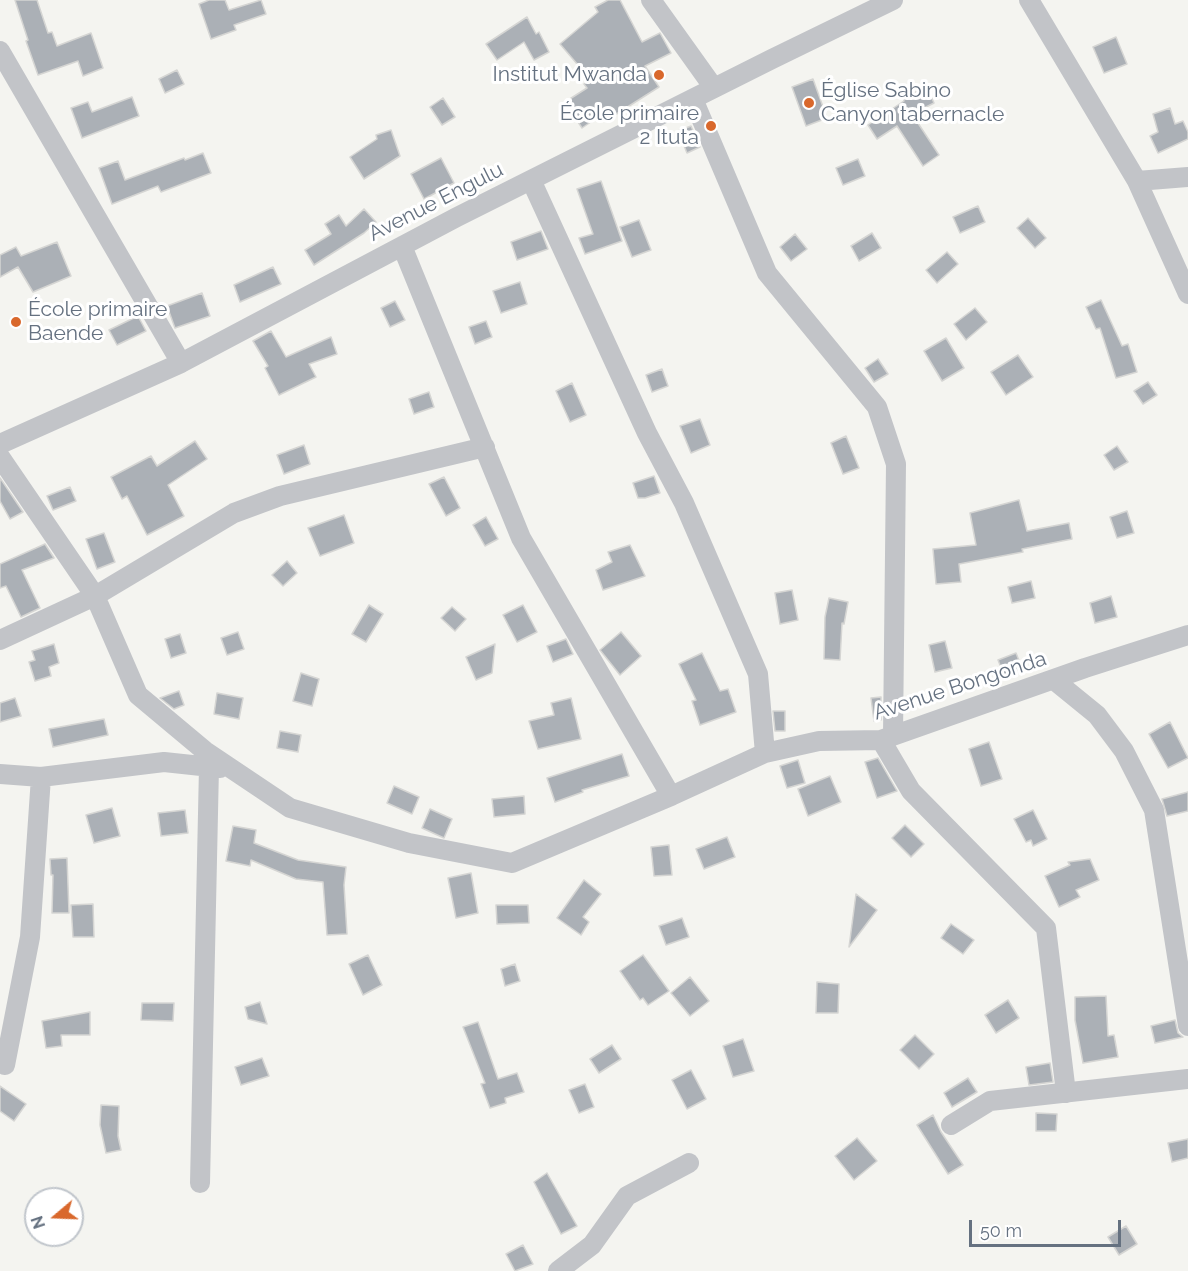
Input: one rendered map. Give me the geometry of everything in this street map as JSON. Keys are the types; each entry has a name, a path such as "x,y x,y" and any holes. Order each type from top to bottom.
{"street":[{"path":"651,0 714,88"},
{"path":"1029,0 1137,181 1188,294"},
{"name":"Avenue Engulu","path":"0,444 181,363 531,180 889,1"},
{"path":"0,51 181,363"},
{"path":"693,99 767,273 877,407 896,464 887,738 911,791 1046,928 1066,1093"},
{"path":"1137,181 1188,177"},
{"path":"531,180 647,433 684,503 758,674 765,753"},
{"path":"402,246 521,538 671,796"},
{"path":"0,640 95,596 234,513 280,496 484,447"},
{"path":"0,457 95,596 138,695 205,751 232,769"},
{"name":"Avenue Bongonda","path":"232,769 290,808 409,843 512,863 671,796 765,753 819,741 887,738 1084,668 1188,635"},
{"path":"1054,680 1097,715 1124,751 1154,810 1188,1026"},
{"path":"0,774 41,777 164,762 232,769"},
{"path":"201,1183 209,767"},
{"path":"5,1065 30,937 41,777"},
{"path":"951,1125 990,1101 1188,1079"},
{"path":"558,1271 592,1245 627,1196 688,1163"}],"building":[{"path":"15,0 37,0 48,33 52,32 57,46 91,33 103,68 83,76 78,61 38,75"},
{"path":"209,0 225,0 229,10 261,0 266,14 234,25 236,30 211,39 199,4"},
{"path":"608,0 620,0 642,42 660,33 671,53 645,66 659,87 607,120 604,113 582,128 565,102 587,88 584,84 590,79 560,44 598,12 595,7"},
{"path":"527,17 536,34 539,32 549,52 534,60 524,42 497,60 486,44"},
{"path":"1116,37 1127,64 1104,73 1093,47"},
{"path":"177,70 184,84 165,93 159,79"},
{"name":"Église Sabino Canyon tabernacle","path":"813,79 827,118 806,126 792,87"},
{"path":"927,87 934,103 912,114 939,155 923,166 897,126 877,139 868,125 904,101 903,98"},
{"path":"132,97 139,116 82,138 71,108 88,102 92,112"},
{"path":"443,98 455,117 442,125 430,107"},
{"path":"1170,108 1175,124 1183,121 1188,132 1188,139 1158,153 1150,136 1158,132 1153,114"},
{"path":"691,126 700,147 687,153 678,131"},
{"path":"391,130 400,156 364,179 350,157 377,139 376,135"},
{"path":"203,153 211,173 161,192 158,186 112,204 99,168 118,161 125,180"},
{"path":"441,158 454,183 424,199 411,174"},
{"path":"858,159 865,176 843,185 836,168"},
{"path":"601,181 622,241 585,254 579,238 593,234 577,189"},
{"path":"978,206 985,222 960,233 953,217"},
{"path":"364,209 376,222 364,233 314,265 305,250 331,234 325,224 339,215 346,226"},
{"path":"1028,218 1046,238 1035,248 1017,228"},
{"path":"639,220 651,250 632,257 620,227"},
{"path":"541,231 548,249 517,260 511,242"},
{"path":"872,233 881,248 859,261 851,246"},
{"path":"795,234 807,249 791,261 780,247"},
{"path":"57,242 71,276 33,292 18,267 0,277 0,255 16,247 21,256"},
{"path":"947,252 958,264 937,283 926,270"},
{"path":"273,267 281,284 240,302 234,285"},
{"path":"520,282 527,304 501,313 493,291"},
{"path":"202,293 210,316 175,328 167,306"},
{"path":"1101,300 1122,346 1128,344 1137,372 1116,378 1100,328 1096,329 1086,307"},
{"path":"395,301 405,320 390,327 381,308"},
{"path":"975,308 987,322 966,340 954,324"},
{"path":"138,316 146,331 117,345 109,330"},
{"path":"486,321 492,337 475,344 469,327"},
{"path":"271,331 286,357 331,337 337,354 309,364 316,377 279,395 265,368 268,366 253,341"},
{"path":"946,338 964,368 942,381 924,351"},
{"path":"1018,355 1033,377 1006,395 991,372"},
{"path":"878,359 888,374 874,382 865,368"},
{"path":"662,369 668,386 652,392 646,375"},
{"path":"1148,382 1157,395 1143,404 1134,391"},
{"path":"572,383 586,415 570,422 556,391"},
{"path":"429,392 434,407 414,414 409,399"},
{"path":"700,419 710,445 691,453 680,426"},
{"path":"846,436 859,468 843,474 831,443"},
{"path":"195,441 207,459 168,485 184,516 147,535 127,496 122,499 111,477 151,456 157,466"},
{"path":"304,445 310,464 284,474 277,455"},
{"path":"1117,446 1128,462 1114,470 1104,455"},
{"path":"654,476 660,493 638,498 633,483"},
{"path":"444,477 460,508 446,516 429,484"},
{"path":"0,478 23,512 10,519 0,501"},
{"path":"70,487 76,501 53,510 47,496"},
{"path":"1019,500 1027,531 1069,523 1072,539 1022,549 1023,552 959,564 961,582 936,584 933,549 976,545 970,513"},
{"path":"1127,511 1134,533 1117,538 1110,517"},
{"path":"344,515 354,543 320,556 308,528"},
{"path":"486,517 498,539 485,546 473,525"},
{"path":"104,533 115,562 97,569 86,539"},
{"path":"45,544 54,558 22,570 40,608 21,617 6,586 0,588 0,564"},
{"path":"630,545 645,576 603,590 596,570 612,562 608,552"},
{"path":"287,561 297,573 283,586 272,575"},
{"path":"1031,581 1035,598 1012,603 1008,587"},
{"path":"792,590 798,620 780,624 775,593"},
{"path":"1111,596 1117,617 1095,623 1090,603"},
{"path":"829,598 848,602 844,624 842,623 840,660 824,659 825,617"},
{"path":"369,605 383,614 366,642 352,634"},
{"path":"523,605 537,632 517,642 503,615"},
{"path":"452,607 466,619 455,631 441,618"},
{"path":"238,632 244,649 227,655 221,638"},
{"path":"621,632 641,656 620,675 600,650"},
{"path":"180,634 186,653 171,658 165,639"},
{"path":"566,639 573,654 553,662 547,646"},
{"path":"945,641 952,668 935,672 929,645"},
{"path":"54,644 59,663 49,667 51,676 35,681 29,662 35,660 32,651"},
{"path":"495,644 492,673 476,680 466,657"},
{"path":"702,653 720,691 728,689 736,712 700,725 692,701 696,700 679,664"},
{"path":"1016,653 1022,668 1004,675 998,660"},
{"path":"301,673 319,679 312,706 293,701"},
{"path":"179,691 184,705 174,709 160,698"},
{"path":"217,693 243,698 239,719 214,714"},
{"path":"881,697 881,720 874,721 871,698"},
{"path":"15,698 21,716 0,722 0,703"},
{"path":"571,698 581,739 538,749 529,721 554,715 551,703"},
{"path":"773,711 785,711 785,731 775,731"},
{"path":"104,719 108,735 53,747 49,729"},
{"path":"1170,722 1188,758 1168,768 1149,734"},
{"path":"280,731 301,735 298,752 277,748"},
{"path":"989,742 1002,779 981,786 969,749"},
{"path":"622,754 629,776 582,790 583,792 555,802 547,778"},
{"path":"878,758 897,791 877,798 865,762"},
{"path":"798,760 805,783 787,788 780,766"},
{"path":"830,776 841,802 808,816 798,789"},
{"path":"394,786 419,797 412,814 387,803"},
{"path":"1188,792 1188,811 1167,816 1162,799"},
{"path":"524,796 525,814 494,817 492,799"},
{"path":"112,808 120,836 94,843 86,815"},
{"path":"430,809 452,819 444,838 422,828"},
{"path":"185,810 188,833 161,836 158,813"},
{"path":"1033,810 1047,839 1033,846 1031,840 1026,842 1014,819"},
{"path":"905,825 924,844 911,857 892,838"},
{"path":"233,826 256,830 254,843 298,860 346,867 344,885 347,934 327,935 323,882 296,879 251,860 250,866 226,861"},
{"path":"727,837 735,857 704,869 696,849"},
{"path":"669,845 672,875 654,876 651,847"},
{"path":"67,858 69,913 52,913 53,875 51,875 50,859"},
{"path":"1090,859 1099,880 1076,890 1080,897 1059,907 1045,876 1070,865 1068,862"},
{"path":"471,873 478,913 456,918 448,878"},
{"path":"584,880 601,894 583,917 589,922 581,935 557,918"},
{"path":"856,894 877,910 849,947"},
{"path":"93,904 94,937 73,937 71,905"},
{"path":"496,905 528,905 529,923 497,924"},
{"path":"682,918 689,937 666,945 659,926"},
{"path":"951,924 974,940 963,954 941,938"},
{"path":"368,955 382,985 363,995 349,964"},
{"path":"643,955 669,991 648,1005 643,998 640,1000 620,971"},
{"path":"515,964 520,981 505,986 501,969"},
{"path":"690,977 709,1001 690,1016 671,993"},
{"path":"817,982 839,984 838,1013 816,1013"},
{"path":"1106,996 1108,1036 1114,1035 1118,1057 1083,1063 1075,1020 1075,997"},
{"path":"1008,1000 1019,1018 996,1033 985,1015"},
{"path":"260,1002 267,1024 248,1019 245,1007"},
{"path":"142,1003 174,1003 173,1021 141,1020"},
{"path":"90,1012 90,1035 61,1035 62,1046 46,1048 42,1021"},
{"path":"1175,1020 1178,1033 1183,1037 1155,1043 1151,1026"},
{"path":"478,1022 498,1079 517,1073 524,1092 505,1098 506,1103 490,1108 481,1084 485,1083 463,1027"},
{"path":"915,1035 934,1054 919,1069 900,1050"},
{"path":"743,1039 754,1071 733,1077 723,1046"},
{"path":"612,1045 621,1059 599,1073 590,1059"},
{"path":"262,1058 269,1076 241,1085 235,1067"},
{"path":"1050,1063 1053,1082 1029,1085 1026,1067"},
{"path":"691,1070 706,1099 687,1109 672,1080"},
{"path":"968,1078 977,1092 952,1107 944,1093"},
{"path":"585,1084 594,1107 579,1113 569,1090"},
{"path":"0,1086 26,1104 14,1121 0,1111"},
{"path":"101,1105 119,1106 118,1136 121,1150 106,1153 100,1125"},
{"path":"1036,1113 1057,1114 1056,1131 1036,1131"},
{"path":"933,1115 941,1132 963,1165 948,1174 917,1125"},
{"path":"857,1138 877,1161 854,1180 835,1156"},
{"path":"1188,1139 1188,1158 1172,1162 1168,1143"},
{"path":"547,1173 577,1226 561,1234 534,1182"},
{"path":"1126,1226 1137,1244 1119,1255 1108,1237"},
{"path":"523,1245 533,1264 515,1271 506,1254"}],"place":[{"name":"Institut Mwanda","path":"659,75"},
{"name":"Église Sabino Canyon tabernacle","path":"809,103"},
{"name":"École primaire 2 Ituta","path":"711,126"},
{"name":"École primaire Baende","path":"16,322"}]}
